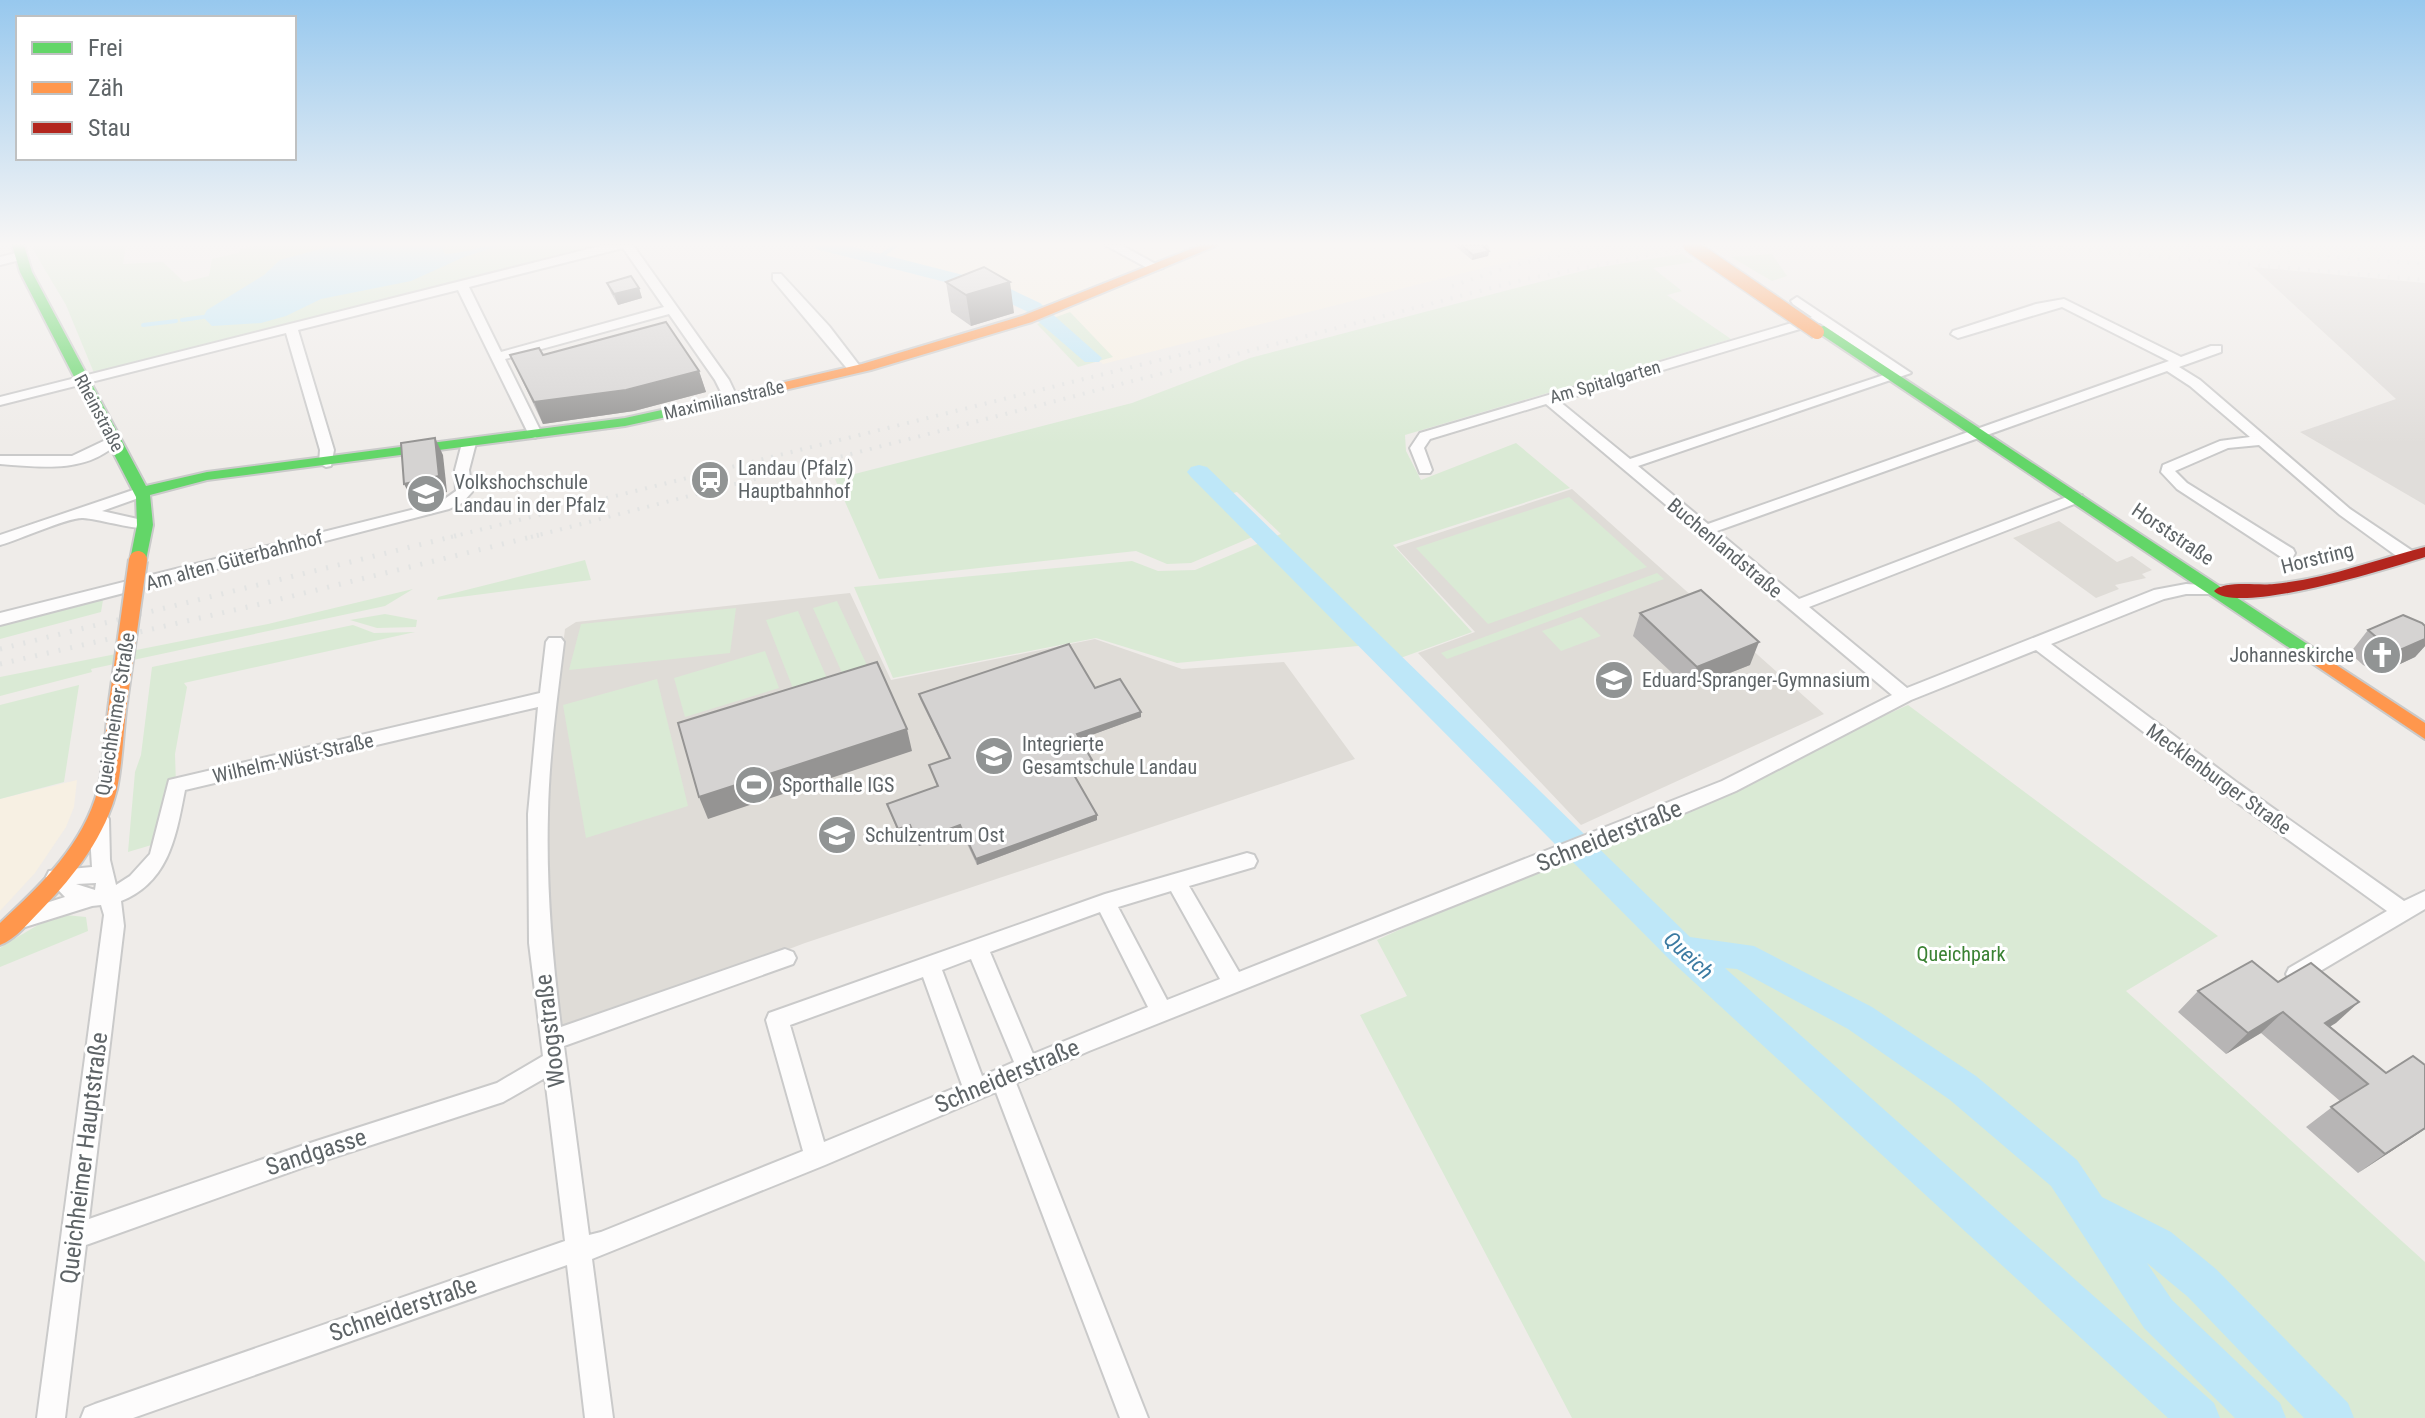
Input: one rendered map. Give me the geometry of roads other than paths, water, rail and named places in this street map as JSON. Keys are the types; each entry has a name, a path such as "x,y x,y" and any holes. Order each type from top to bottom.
{"street":[{"name":"Rheinstraße","path":"48,311 112,441 144,470 142,492"},
{"path":"0,401 356,311"},
{"path":"475,311 535,434"},
{"path":"498,357 663,311"},
{"path":"673,311 722,380 731,399"},
{"path":"807,311 855,369"},
{"name":"Maximilianstraße","path":"142,492 217,475 625,422 855,369 1048,311"},
{"name":"Horststraße","path":"1796,311 1821,327"},
{"name":"Horststraße","path":"1797,311 1861,361 1894,377 1979,432 2425,732"},
{"name":"Horststraße","path":"1806,311 1821,327"},
{"path":"1958,334 2028,311"},
{"path":"2079,311 2175,364 2259,441 2345,512 2416,554"},
{"name":"Am Spitalgarten","path":"1425,470 1417,448 1425,436 1547,398 1821,327"},
{"path":"291,328 327,450 326,463"},
{"path":"1705,530 2216,349"},
{"path":"1627,465 1894,377"},
{"name":"Buchenlandstraße","path":"1547,398 1905,696"},
{"path":"0,460 73,462 88,458 112,441"},
{"path":"2259,441 2225,444 2168,468 2168,472 2182,486 2287,553"},
{"name":"Am alten Güterbahnhof","path":"0,619 451,504 464,492 462,470 469,443"},
{"name":"Maximilianstraße","path":"144,470 217,475"},
{"path":"78,514 113,516 145,525 176,495 217,475"},
{"path":"0,540 142,492"},
{"name":"Queichheimer Straße","path":"7,929 56,877 99,814 105,797 145,525 146,504 142,492"},
{"path":"1796,606 2077,498"},
{"name":"Horstring","path":"2218,590 2246,593 2277,590 2416,554"},
{"name":"Schneiderstraße","path":"95,1418 579,1249 601,1244 817,1157 1027,1066 1729,786 1905,696 2168,592 2193,588 2218,590"},
{"path":"2277,590 2268,613 2281,633"},
{"name":"Woogstraße","path":"555,642 547,698 538,814 541,963 599,1418"},
{"name":"Mecklenburger Straße","path":"2038,643 2243,798 2403,911"},
{"name":"Wilhelm-Wüst-Straße","path":"98,899 144,876 156,862 165,841 176,785 547,698"},
{"name":"Queichheimer Hauptstraße","path":"51,1418 113,935 114,915 98,899 103,874 99,814"},
{"path":"817,1157 777,1020 1105,902 1247,861"},
{"path":"56,877 103,874"},
{"path":"56,877 65,888 98,899"},
{"path":"1176,882 1234,984"},
{"path":"7,929 98,899"},
{"path":"2297,974 2425,899"},
{"path":"1105,902 1162,1012"},
{"path":"977,947 1027,1066"},
{"name":"Sandgasse","path":"76,1236 304,1156 503,1091 551,1052 785,958"},
{"path":"929,965 975,1089"},
{"path":"1002,1077 1134,1418"}],"water":[{"path":"206,311 296,311 261,323 212,326 203,317"}],"waterway":[{"name":"Queich","path":"1038,311 1092,358"},
{"path":"182,320 203,317"},
{"path":"143,325 176,321"},
{"name":"Queich","path":"1199,472 1682,950"},
{"path":"1682,950 1742,956 1860,1018 1963,1088 2064,1173 2158,1314 2265,1418"},
{"name":"Queich","path":"1682,950 2199,1418"},
{"path":"2094,1212 2157,1246 2202,1283 2333,1418"}],"railway":[{"path":"533,537 1402,311"},
{"path":"451,537 1224,344"},
{"path":"0,649 459,535"},
{"path":"533,537 539,535"},
{"path":"0,664 533,537"}],"place":[{"name":"Landau (Pfalz) Hauptbahnhof","path":"710,480"},
{"name":"Volkshochschule Landau in der Pfalz","path":"426,494"},
{"name":"Johanneskirche","path":"2382,655"},
{"name":"Eduard-Spranger-Gymnasium","path":"1614,680"},
{"name":"Integrierte Gesamtschule Landau","path":"994,756"},
{"name":"Sporthalle IGS","path":"754,785"},
{"name":"Schulzentrum Ost","path":"837,835"}],"park label":[{"name":"Queichpark","path":"1961,954"}]}
